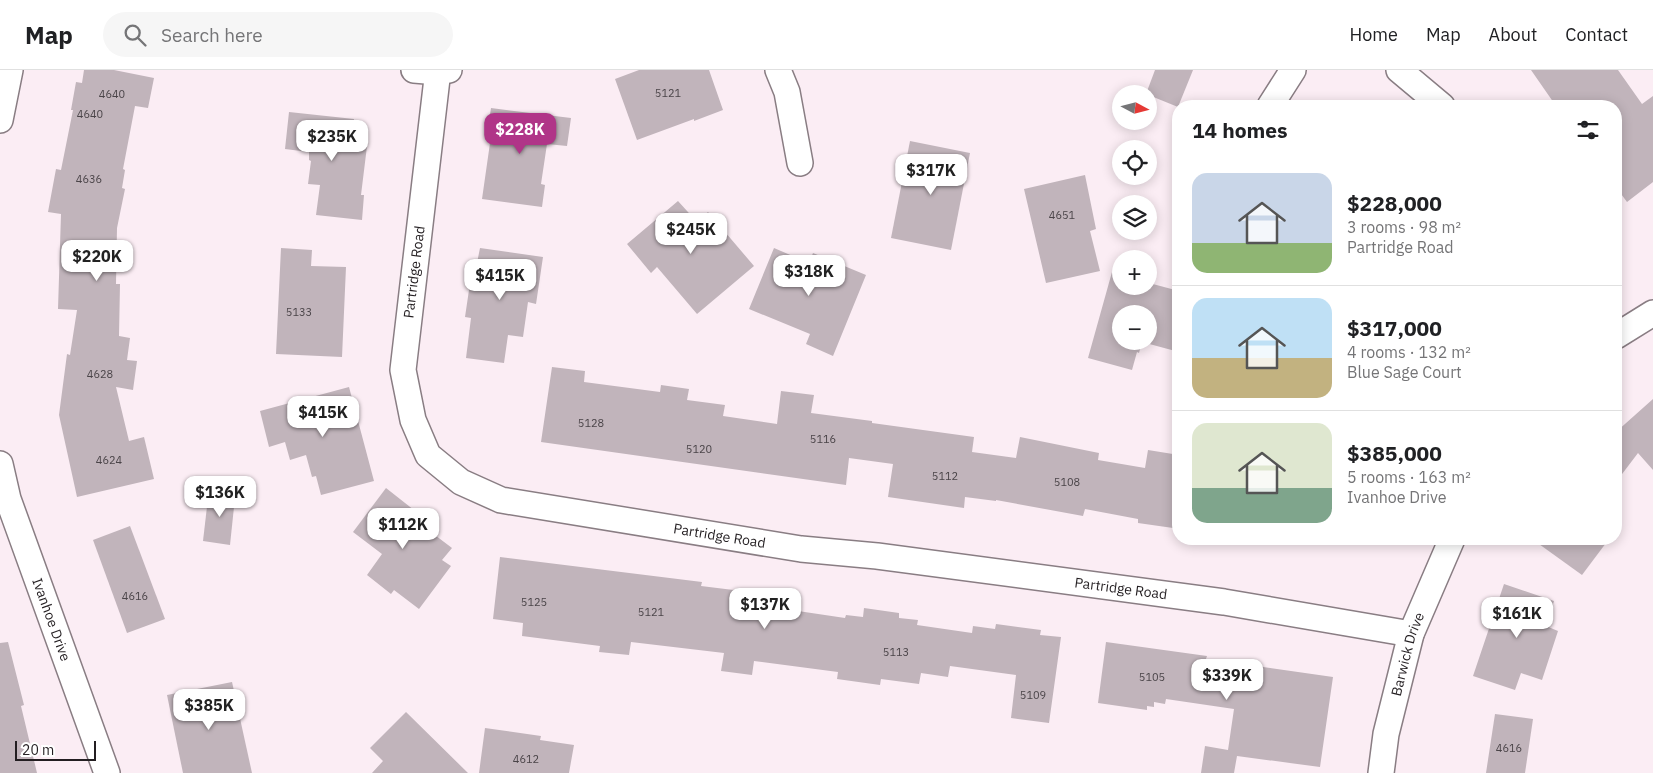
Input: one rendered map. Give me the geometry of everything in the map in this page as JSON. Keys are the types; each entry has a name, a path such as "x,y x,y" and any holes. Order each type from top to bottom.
{"street":[{"path":"0,120 10,70"},
{"path":"778,70 787,92 800,163"},
{"path":"1274,100 1293,70"},
{"path":"1399,70 1435,100"},
{"name":"Partridge Road","path":"435,71 403,370 413,420 428,455 461,482 501,500 801,550 877,556 1224,602 1410,634"},
{"path":"1622,327 1653,313"},
{"name":"Ivanhoe Drive","path":"0,464 8,499 108,773"},
{"name":"Barwick Drive","path":"1381,773 1386,734 1410,634 1449,545"}],"building":[{"path":"84,70 114,70 154,78 148,108 135,106 123,169 125,170 122,188 125,189 117,228 116,284 120,284 119,336 130,338 127,360 137,361 133,390 116,387 129,441 144,437 154,479 77,497 59,415 67,354 70,355 77,310 58,309 61,214 48,212 56,169 61,170 73,110 71,110 76,82 82,83"},
{"path":"639,70 709,70 723,110 637,140 615,79"},
{"path":"1155,70 1193,70 1181,100 1172,100 1172,105 1158,99 1158,85 1149,85"},
{"path":"1531,70 1618,70 1642,104 1653,96 1653,182 1627,202 1622,195 1622,100 1552,100"},
{"path":"491,108 571,118 567,146 547,144 541,184 545,185 542,207 482,199 491,136 487,135"},
{"path":"289,112 354,119 352,136 368,138 361,195 364,195 362,220 316,215 320,185 308,184 311,161 309,160 309,152 285,149"},
{"path":"910,141 970,153 951,250 891,238"},
{"path":"1085,175 1096,229 1090,231 1100,271 1046,283 1024,189"},
{"path":"678,201 697,222 708,212 754,266 697,314 657,267 651,273 627,244"},
{"path":"281,248 312,250 311,266 346,267 342,357 276,354"},
{"path":"480,248 543,257 536,304 528,302 523,337 508,335 504,363 466,358 471,318 465,317 473,263 477,263"},
{"path":"774,248 809,263 813,253 866,275 833,356 806,344 810,334 749,309"},
{"path":"1112,272 1112,295 1157,295 1157,285 1172,289 1172,350 1157,346 1157,305 1112,305 1112,350 1140,350 1139,353 1137,352 1132,370 1088,358"},
{"path":"552,367 585,371 584,382 660,392 661,385 689,389 687,400 725,405 723,416 777,424 781,391 814,395 811,413 974,437 972,452 1016,458 1020,437 1099,453 1098,460 1145,468 1148,450 1172,454 1172,528 1138,523 1138,519 1085,509 1083,516 996,500 965,497 964,508 888,497 893,464 849,458 846,485 541,442"},
{"path":"349,387 374,481 321,495 316,476 312,477 306,455 290,460 285,442 269,447 260,411"},
{"path":"1653,399 1653,470 1638,453 1622,474 1622,427"},
{"path":"236,488 230,545 203,541 208,498"},
{"path":"386,488 419,514 415,520 452,548 442,560 451,566 419,609 394,590 391,594 367,575 382,554 353,532"},
{"path":"130,526 165,619 127,633 93,540"},
{"path":"1540,545 1604,545 1582,575"},
{"path":"500,557 702,582 701,586 799,598 798,611 845,618 846,615 863,617 864,608 899,613 899,618 918,620 917,625 972,633 973,626 995,629 996,624 1041,630 1040,635 1061,637 1049,723 1011,718 1016,675 950,666 948,677 921,673 919,684 881,679 880,685 837,679 838,672 754,661 752,675 721,671 724,653 631,642 629,655 599,652 600,646 522,636 523,623 493,619"},
{"path":"1504,584 1554,601 1546,626 1558,631 1542,680 1521,673 1515,690 1473,676"},
{"path":"8,642 24,705 21,706 37,773 0,773 0,643"},
{"path":"1106,642 1207,656 1206,659 1333,677 1320,767 1237,756 1234,773 1201,773 1205,746 1228,750 1234,709 1166,699 1165,704 1154,702 1154,707 1147,706 1147,710 1098,703"},
{"path":"232,682 252,773 183,773 167,695"},
{"path":"406,712 468,773 372,773 383,761 370,748"},
{"path":"1495,714 1533,719 1525,773 1486,773"},
{"path":"485,728 541,736 540,740 574,745 569,773 479,773"}]}
